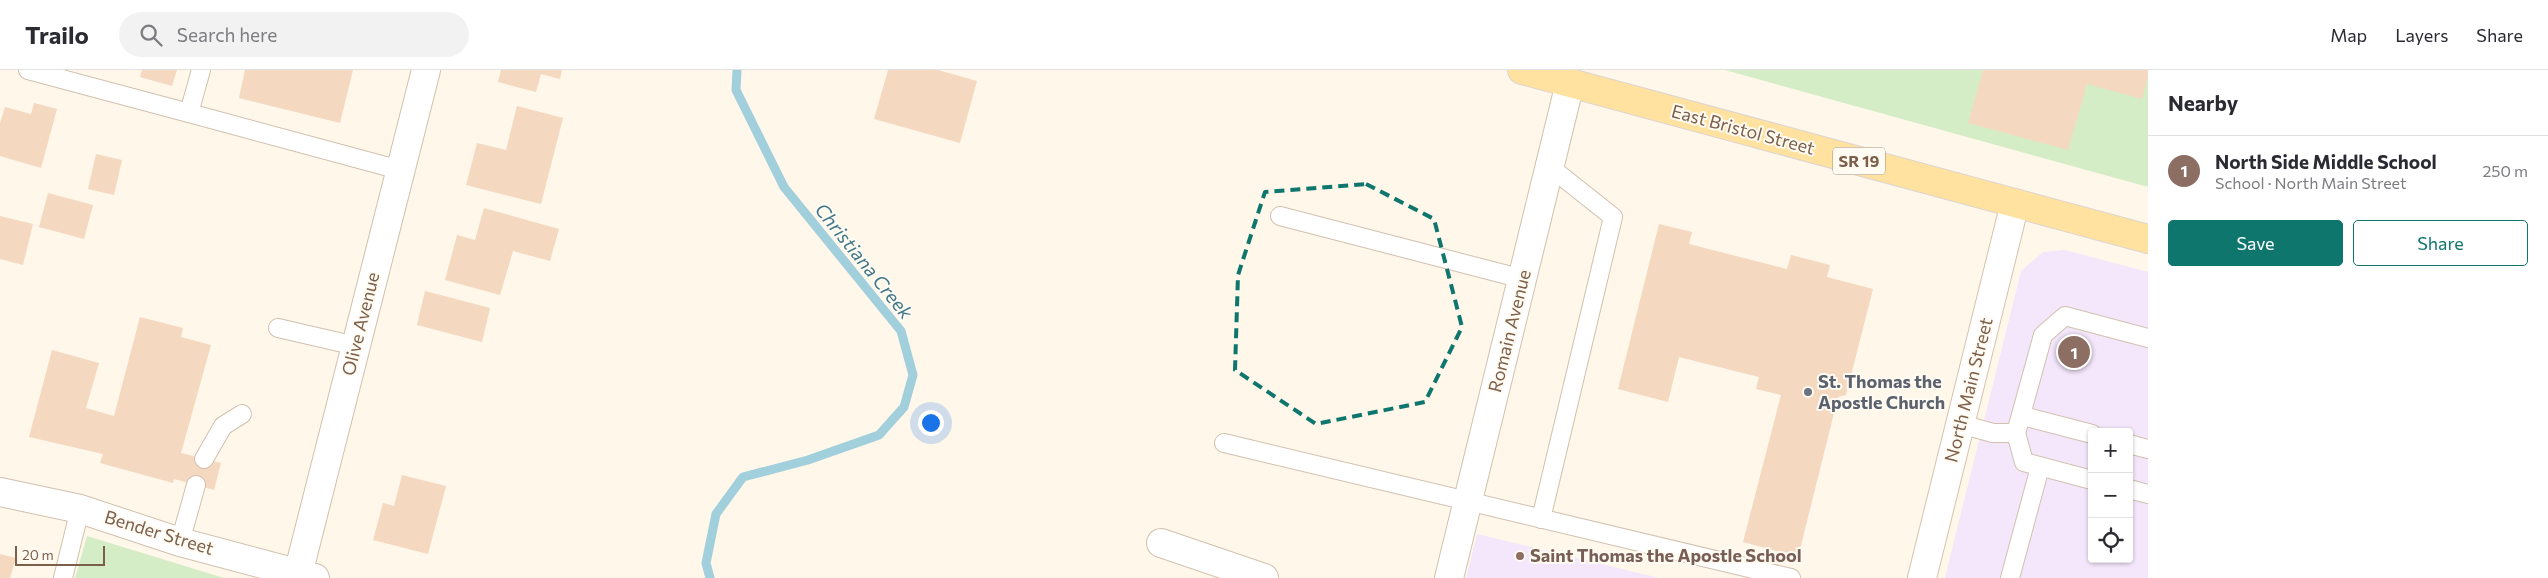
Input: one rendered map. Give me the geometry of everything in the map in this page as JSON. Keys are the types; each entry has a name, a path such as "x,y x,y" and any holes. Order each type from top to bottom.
{"main road":[{"name":"SR 19","path":"1522,70 1571,77"},
{"name":"East Bristol Street","path":"1571,77 2015,203 2148,238"}],"street":[{"name":"Olive Avenue","path":"304,576 356,346 426,70"},
{"name":"Romain Avenue","path":"1449,578 1571,77"},
{"name":"North Main Street","path":"1922,578 2015,203"},
{"name":"Bender Street","path":"0,492 80,508 180,542 304,576"},
{"path":"1161,543 1264,578"}],"lane":[{"path":"28,70 400,170"},
{"path":"189,113 202,70"},
{"path":"1542,520 1613,217 1550,167"},
{"path":"1280,216 1522,279"},
{"path":"2088,479 2024,462 2016,433 2023,416 2043,335 2065,316 2148,338"},
{"path":"278,328 356,346"},
{"path":"204,459 224,426 242,414"},
{"path":"2023,416 2088,433"},
{"path":"1960,424 1993,433 2016,433"},
{"path":"1224,443 1791,578"},
{"path":"2133,445 2148,449"},
{"path":"2010,578 2040,467"},
{"path":"180,542 196,485"},
{"path":"2133,490 2148,494"},
{"path":"63,578 80,508"}],"highlighted area":[{"path":"1366,184 1434,219 1462,327 1425,402 1316,424 1235,370 1238,275 1265,192"}],"shaded area":[{"path":"2065,250 2148,272 2148,578 1945,578 2021,271 2043,252"},
{"name":"Saint Thomas the Apostle School","path":"1477,534 1659,578 1466,578"}],"green space":[{"path":"1725,70 2148,70 2148,187"},
{"path":"87,536 224,578 75,578"}],"building":[{"path":"142,70 177,70 172,86 140,77"},
{"path":"245,70 353,70 340,123 239,98"},
{"path":"501,70 562,70 560,79 541,74 536,92 498,82"},
{"path":"888,70 938,70 977,81 960,143 874,119"},
{"path":"1983,70 2148,70 2148,77 2142,99 2087,84 2068,150 1968,123"},
{"path":"34,103 57,109 41,168 0,156 0,123 5,107 31,114"},
{"path":"517,106 563,118 541,204 466,185 477,143 506,150"},
{"path":"96,154 122,160 114,195 88,189"},
{"path":"48,193 93,205 84,239 39,227"},
{"path":"484,208 559,229 550,261 513,251 500,295 445,280 457,235 475,240"},
{"path":"0,216 33,224 23,265 0,259"},
{"name":"St. Thomas the Apostle Church","path":"1659,224 1692,232 1689,244 1787,269 1791,255 1830,265 1827,277 1873,289 1846,395 1838,397 1798,557 1743,542 1781,395 1756,389 1759,377 1679,357 1668,402 1618,389"},
{"path":"425,291 490,308 482,342 417,325"},
{"path":"140,317 183,328 181,337 211,345 181,453 221,463 214,490 174,479 173,483 100,463 103,454 29,437 52,350 99,363 86,408 114,416"},
{"path":"402,475 446,486 428,554 373,540 383,503 394,506"},
{"path":"0,554 16,558 10,578 0,578"}],"waterway":[{"name":"Christiana Creek","path":"710,578 706,563 716,514 743,477 808,460 879,435 904,407 913,375 901,331 784,187 736,90 737,70"}],"place":[{"name":"North Side Middle School","path":"2074,352"},
{"name":"St. Thomas the Apostle Church","path":"1808,392"},
{"name":"Saint Thomas the Apostle School","path":"1520,556"}]}
